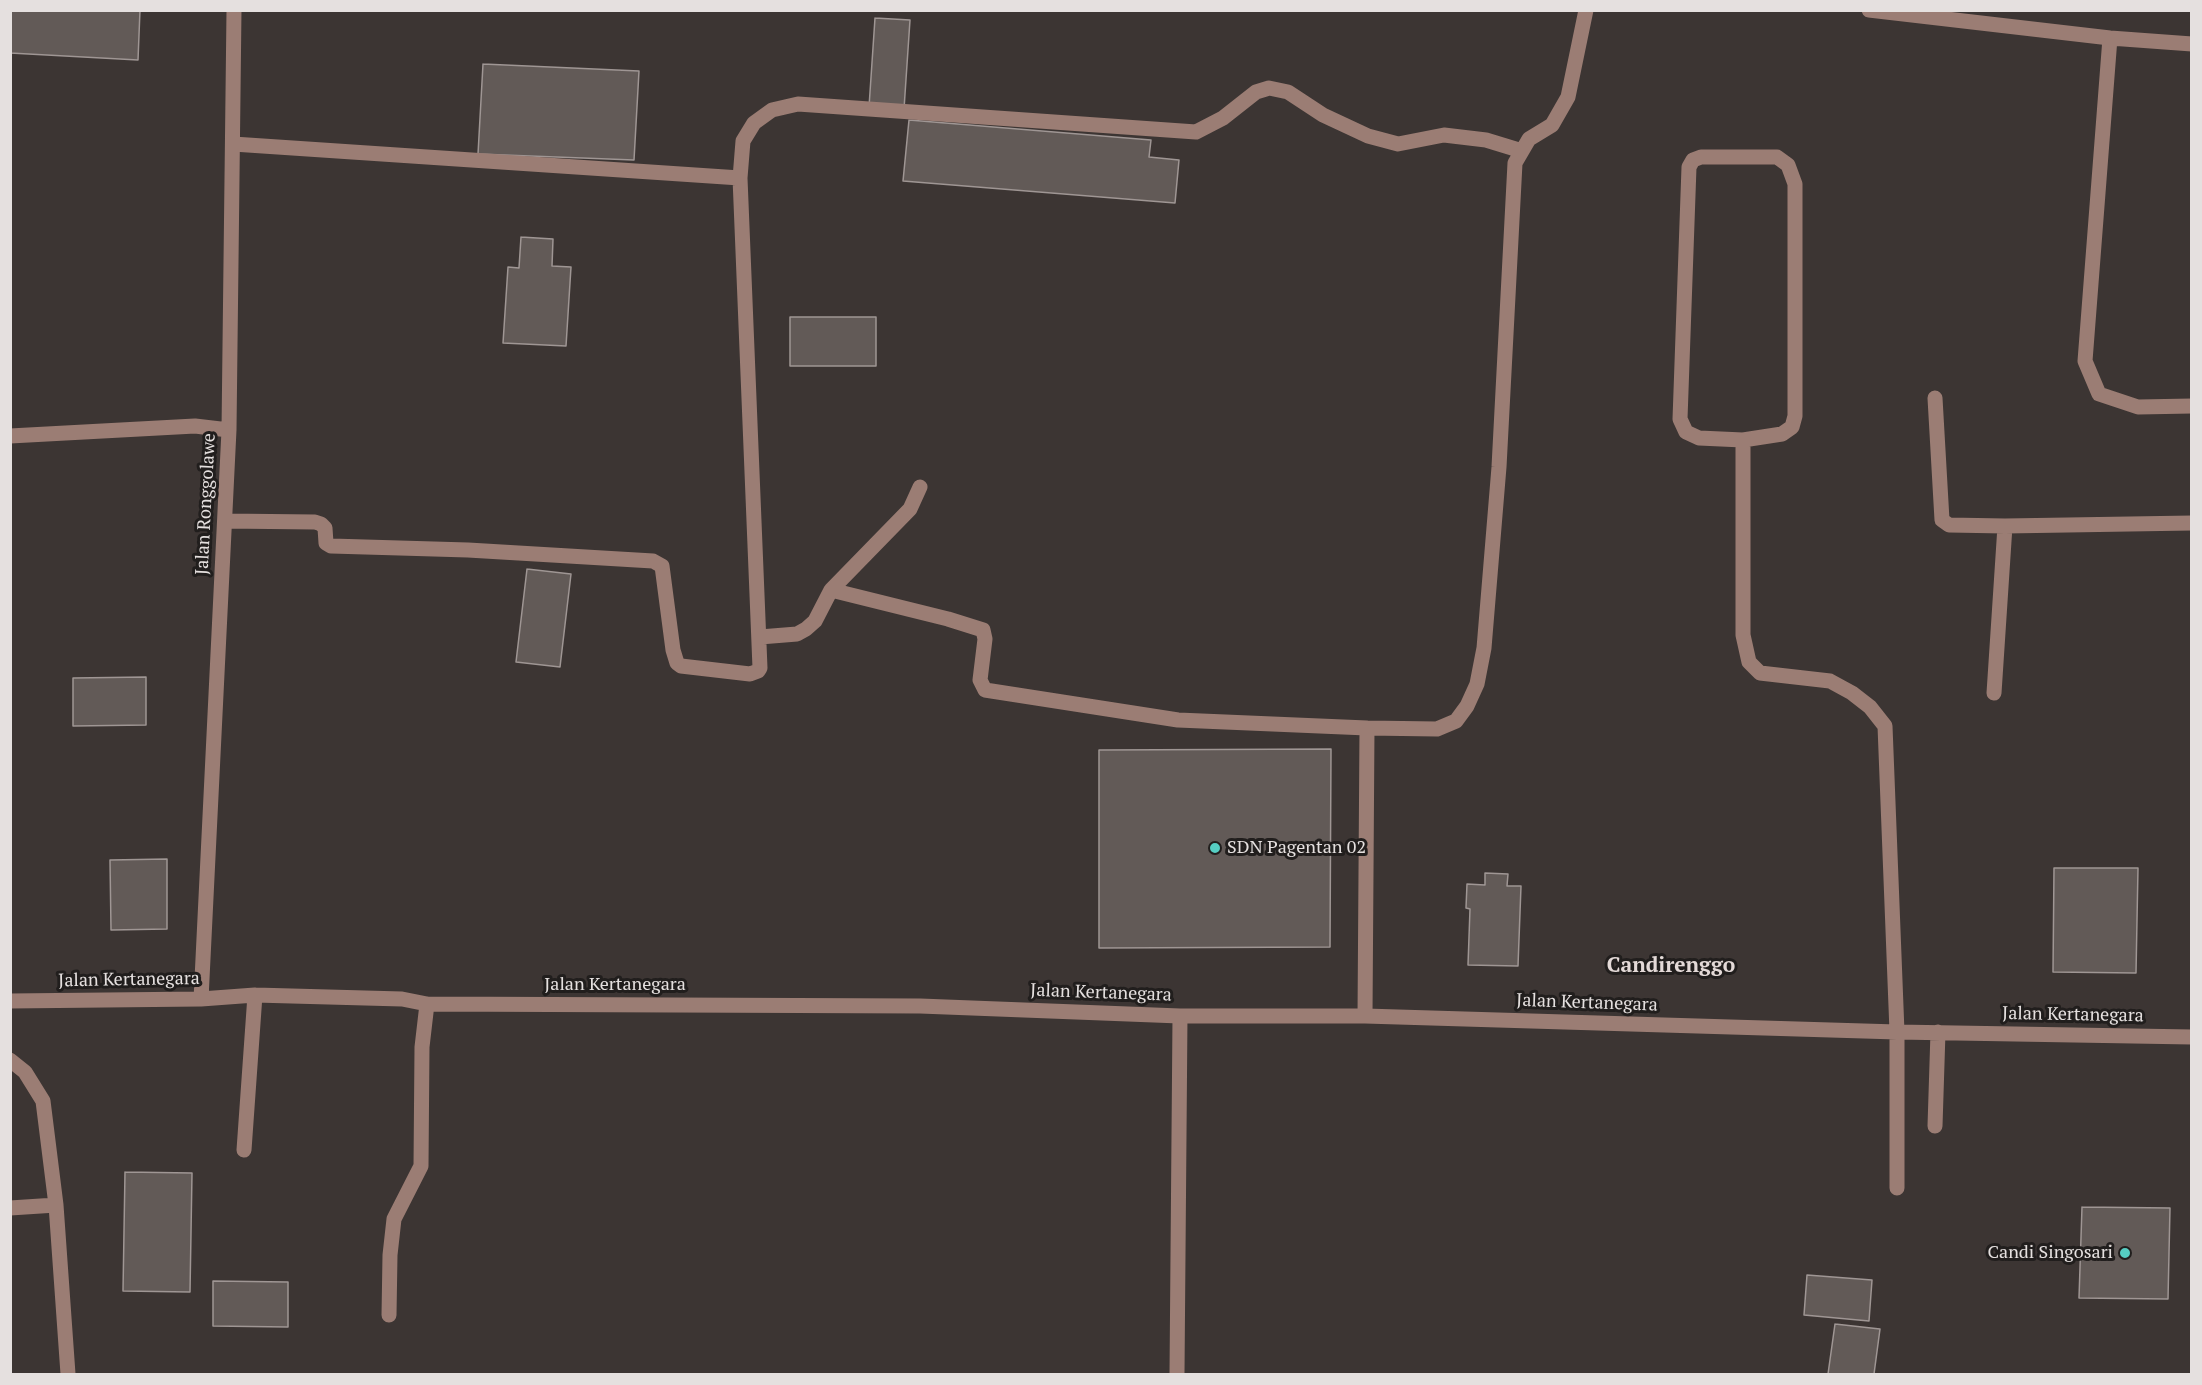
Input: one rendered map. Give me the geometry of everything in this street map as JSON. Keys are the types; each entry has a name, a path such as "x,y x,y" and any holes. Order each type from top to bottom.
{"street":[{"name":"Jalan Ronggolawe","path":"201,999 229,430 234,10"},
{"path":"831,590 956,621 982,630 984,639 980,680 985,690 1178,720 1437,729 1456,721 1467,706 1477,684 1484,648 1499,467 1515,163 1529,140 1552,125 1569,97 1586,10"},
{"path":"1869,10 2109,38 2192,44"},
{"path":"2109,38 2085,361 2099,394 2138,407 2192,406"},
{"path":"225,521 315,522 324,528 326,543 331,546 468,550 653,561 662,566 673,650 677,663 681,666 754,674 760,668 760,637 740,178 743,141 754,123 772,110 798,104 1196,132 1223,117 1256,92 1269,88 1288,92 1323,115 1368,136 1398,144 1444,135 1486,140 1522,151"},
{"path":"234,144 740,178"},
{"path":"1701,157 1777,158 1788,165 1795,184 1795,416 1792,427 1782,434 1743,440 1698,438 1686,432 1680,419 1689,167 1694,160 1701,157"},
{"path":"1935,398 1942,520 1945,524 2005,526 2192,523"},
{"path":"10,436 195,426 229,430"},
{"path":"1743,440 1743,635 1749,662 1760,673 1830,681 1852,693 1870,707 1885,726 1897,1032 1897,1188"},
{"path":"760,637 797,634 815,621 831,590 910,509 920,487"},
{"path":"1994,693 2005,526"},
{"path":"1365,1016 1367,728"},
{"path":"244,1150 255,995"},
{"name":"Jalan Kertanegara","path":"10,1001 201,999 255,995 402,999 427,1004 920,1006 1180,1016 1365,1016 1897,1032 2192,1037"},
{"path":"389,1315 390,1255 394,1219 421,1166 422,1047 427,1004"},
{"path":"1177,1374 1180,1016"},
{"path":"1935,1126 1938,1032"},
{"path":"10,1060 25,1072 43,1101 56,1205 68,1374"},
{"path":"10,1208 56,1205"}],"building":[{"path":"10,10 140,10 138,60 10,53"},
{"path":"875,18 910,20 904,109 869,107"},
{"path":"483,64 639,71 634,160 478,154"},
{"path":"909,120 1151,140 1149,157 1179,160 1175,203 903,181"},
{"path":"521,237 553,239 552,266 571,267 566,346 503,343 508,267 519,268"},
{"path":"790,317 876,317 876,366 790,366"},
{"path":"527,569 571,574 560,667 516,662"},
{"path":"146,677 146,725 73,726 73,678"},
{"name":"SDN Pagentan 02","path":"1331,749 1330,947 1099,948 1099,750"},
{"path":"167,859 167,929 111,930 110,860"},
{"path":"2054,868 2138,868 2136,973 2053,972"},
{"path":"1485,873 1508,874 1507,886 1521,886 1518,966 1468,965 1470,909 1466,908 1467,884 1485,885"},
{"path":"125,1172 192,1173 190,1292 123,1291"},
{"name":"Candi Singosari","path":"2082,1207 2170,1208 2168,1299 2079,1298"},
{"path":"1807,1275 1872,1280 1869,1321 1804,1315"},
{"path":"213,1281 288,1282 288,1327 213,1326"},
{"path":"1835,1324 1880,1329 1874,1374 1828,1374"}],"place":[{"name":"SDN Pagentan 02","path":"1215,848"},
{"name":"Candi Singosari","path":"2125,1253"}],"district":[{"name":"Candirenggo","path":"1671,966"}]}
